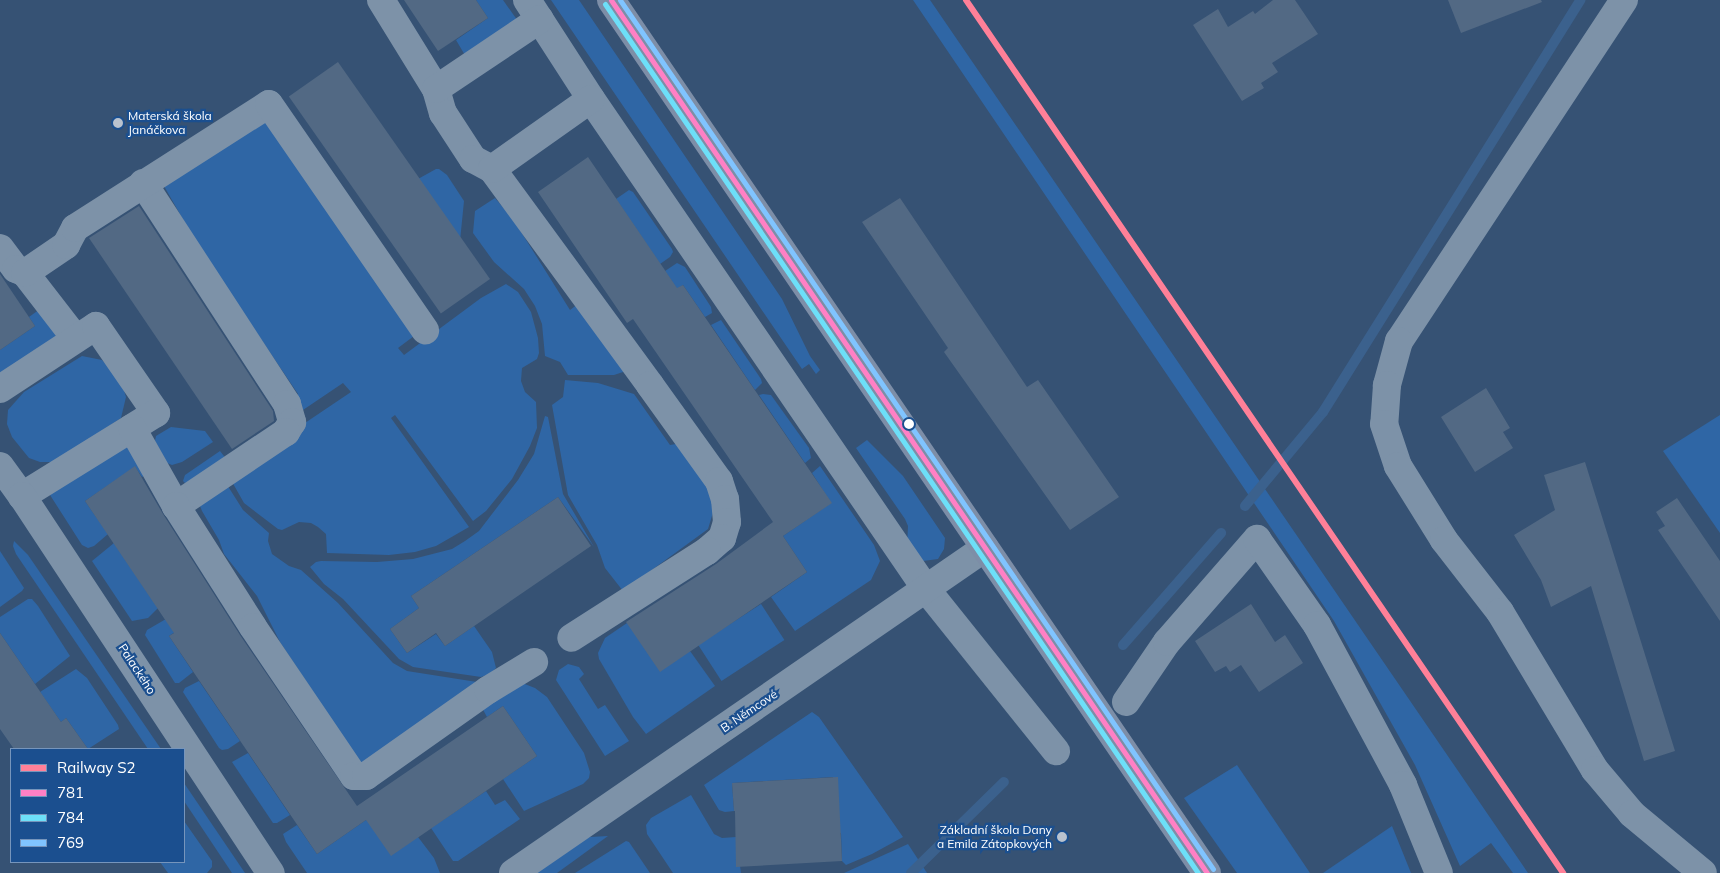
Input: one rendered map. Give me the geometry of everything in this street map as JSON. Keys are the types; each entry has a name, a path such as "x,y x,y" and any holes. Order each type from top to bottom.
{"main road":[{"path":"610,0 1207,873"}],"street":[{"path":"381,0 436,89 443,113 473,159 492,169 719,481 725,499 727,522 722,538 707,551 571,638"},
{"path":"1624,0 1399,341 1387,384 1384,424 1398,466 1444,540 1500,612 1595,770 1632,814 1703,873"},
{"path":"436,89 534,10 591,99 926,589 1056,751"},
{"path":"492,169 591,99"},
{"path":"25,274 66,246 75,228 270,104 426,330"},
{"path":"143,184 287,404 292,422 286,432 176,506"},
{"path":"0,248 16,269 25,274 76,339"},
{"path":"0,389 96,326 156,413 22,496"},
{"path":"132,428 176,506 258,635 354,776 366,776 488,690 534,662"},
{"name":"Palackého","path":"0,466 22,496 271,873"},
{"path":"1126,702 1168,642 1257,539 1316,625 1402,785 1439,873"},
{"name":"B. Němcové","path":"513,873 984,548"}],"shaded area":[{"path":"476,0 503,0 520,24 469,62 456,40 488,18"},
{"path":"551,0 579,0 782,299 810,356 820,370 816,374 809,364 802,369"},
{"path":"913,0 930,0 1528,873 1513,873 1491,843 1460,866 1415,765 1334,621"},
{"path":"268,114 418,333 398,348 404,355 481,298 506,284 518,292 531,312 538,338 539,353 537,359 522,368 521,381 525,392 536,402 537,428 530,446 512,479 486,511 473,521 395,415 391,418 469,527 436,546 415,552 389,555 327,553 326,534 318,527 311,523 299,522 282,530 278,529 244,503 231,480 299,427 351,392 343,383 303,410 298,400 298,394 197,244 164,186"},
{"path":"436,169 447,175 464,201 460,241 418,179"},
{"path":"629,190 633,192 672,249 673,252 670,257 660,264 616,199"},
{"path":"495,198 513,219 570,310 578,304 629,370 614,375 568,375 560,362 545,356 542,324 535,306 524,289 494,262 473,233 475,211"},
{"path":"677,263 685,267 711,307 712,313 705,317 683,285 677,289 665,271"},
{"path":"40,309 60,335 0,388 0,350 35,326 29,317"},
{"path":"721,320 761,379 762,383 755,390 711,325"},
{"path":"82,356 102,360 120,377 126,397 121,418 56,462 40,462 29,458 12,437 7,424 8,410 24,392"},
{"path":"565,380 598,383 634,394 670,445 682,443 709,484 715,506 708,529 623,591 605,568 597,545 568,495 552,405 563,397"},
{"path":"759,395 771,395 809,448 811,458 805,463"},
{"path":"1720,415 1720,533 1663,451"},
{"path":"545,416 548,417 563,494 594,547 558,497 411,596 419,608 390,629 407,653 436,634 445,646 474,626 492,652 496,668 490,674 481,677 413,667 399,659 343,599 324,584 310,567 316,562 321,561 377,562 413,559 452,549 465,541 479,531 518,480 534,454"},
{"path":"171,427 205,431 213,442 182,462 172,465 167,463 155,441 156,436"},
{"path":"867,440 903,476 945,538 944,549 938,559 923,561 907,547 908,526 905,519 856,448"},
{"path":"131,445 150,472 142,477 135,467 85,501 108,534 94,546 88,548 82,545 50,495 61,479"},
{"path":"220,451 227,460 198,479 185,483 183,481 185,475"},
{"path":"820,466 874,545 880,561 871,580 795,631 771,597 807,572 783,536 831,503 812,473"},
{"path":"224,480 243,510 269,533 268,541 272,554 289,566 301,570 338,603 393,663 407,671 477,682 361,764 280,642 257,596 224,554 219,540 202,511 198,501"},
{"path":"14,541 28,555 160,748 147,748 16,554 13,546"},
{"path":"114,543 158,608 148,618 132,621 92,561"},
{"path":"0,551 24,588 0,607"},
{"path":"28,599 32,599 38,606 70,656 35,684 0,633 0,617"},
{"path":"761,604 784,640 722,681 698,645"},
{"path":"166,619 175,632 169,636 193,672 179,683 175,683 145,635 147,630"},
{"path":"627,623 690,651 715,686 646,734 633,717 599,659 598,653 605,638"},
{"path":"568,664 579,667 584,674 579,679 598,709 605,705 629,741 605,756 556,680 559,670"},
{"path":"76,669 87,678 119,729 87,748 66,718 61,722 40,692"},
{"path":"199,681 240,741 228,749 222,750 219,748 183,692 185,688"},
{"path":"522,683 535,688 547,697 584,753 590,772 589,778 583,784 524,811 503,779 537,756 503,706 487,717 481,706"},
{"path":"812,712 819,717 903,837 872,854 846,865 842,861 841,833 836,832 833,777 732,783 734,811 725,812 719,810 704,785"},
{"path":"248,753 290,815 277,823 273,823 232,762"},
{"path":"1237,765 1310,873 1237,873 1184,798"},
{"path":"185,784 245,873 232,873 185,802"},
{"path":"486,791 495,805 505,800 520,819 458,861 453,861 431,828"},
{"path":"691,795 714,834 722,838 736,837 741,873 673,873 647,834 646,825 651,818"},
{"path":"366,820 418,837 434,858 440,873 307,873 286,842 283,834 297,825 317,854"},
{"path":"185,822 212,861 212,867 207,873 168,873 161,863 185,863"},
{"path":"1392,826 1411,873 1323,873"},
{"path":"608,836 557,873 535,873 582,840 590,837"},
{"path":"626,841 629,842 650,873 575,873"},
{"path":"908,844 927,873 844,873"}],"building":[{"path":"404,0 476,0 488,18 438,51"},
{"path":"1273,0 1295,0 1318,34 1272,63 1278,72 1261,83 1264,88 1242,101 1193,25 1218,9 1228,27 1253,11 1255,14"},
{"path":"1448,0 1541,0 1542,2 1461,33"},
{"path":"338,62 490,279 441,313 289,96"},
{"path":"588,157 677,288 683,285 832,503 783,536 807,572 660,672 626,622 716,564 773,522 633,319 627,323 538,192"},
{"path":"900,198 1027,387 1038,380 1119,497 1070,530 944,352 948,348 862,222"},
{"path":"139,206 273,411 274,421 232,449 89,238"},
{"path":"0,274 35,326 0,350"},
{"path":"1486,388 1510,428 1503,432 1513,448 1475,472 1441,417"},
{"path":"1585,462 1675,751 1644,761 1591,586 1551,607 1541,580 1514,535 1555,510 1544,475"},
{"path":"135,466 163,514 240,635 357,806 503,706 537,756 391,856 366,820 317,854 169,636 174,633 85,501"},
{"path":"558,497 591,546 445,646 436,633 407,653 390,629 419,608 411,596"},
{"path":"1677,498 1720,561 1720,621 1658,530 1665,526 1656,512"},
{"path":"1251,604 1275,642 1285,635 1303,663 1259,692 1241,665 1230,672 1226,666 1215,672 1195,641"},
{"path":"0,633 61,722 66,718 87,748 13,748 0,729"},
{"path":"838,777 842,861 736,867 735,811 732,783"}],"waterway":[{"path":"1245,506 1323,412 1580,0"},
{"path":"1123,645 1221,533"},
{"path":"911,873 1004,782"}],"rail line":[{"name":"S2","path":"966,0 1563,873"}],"transit line":[{"name":"781","path":"611,0 1207,873"},
{"name":"769","path":"620,0 1213,869"},
{"name":"784","path":"605,4 1198,873"}],"place":[{"name":"Materská škola Janáčkova","path":"118,123"},
{"name":"Základní škola Dany a Emila Zátopkových","path":"1062,837"}]}
